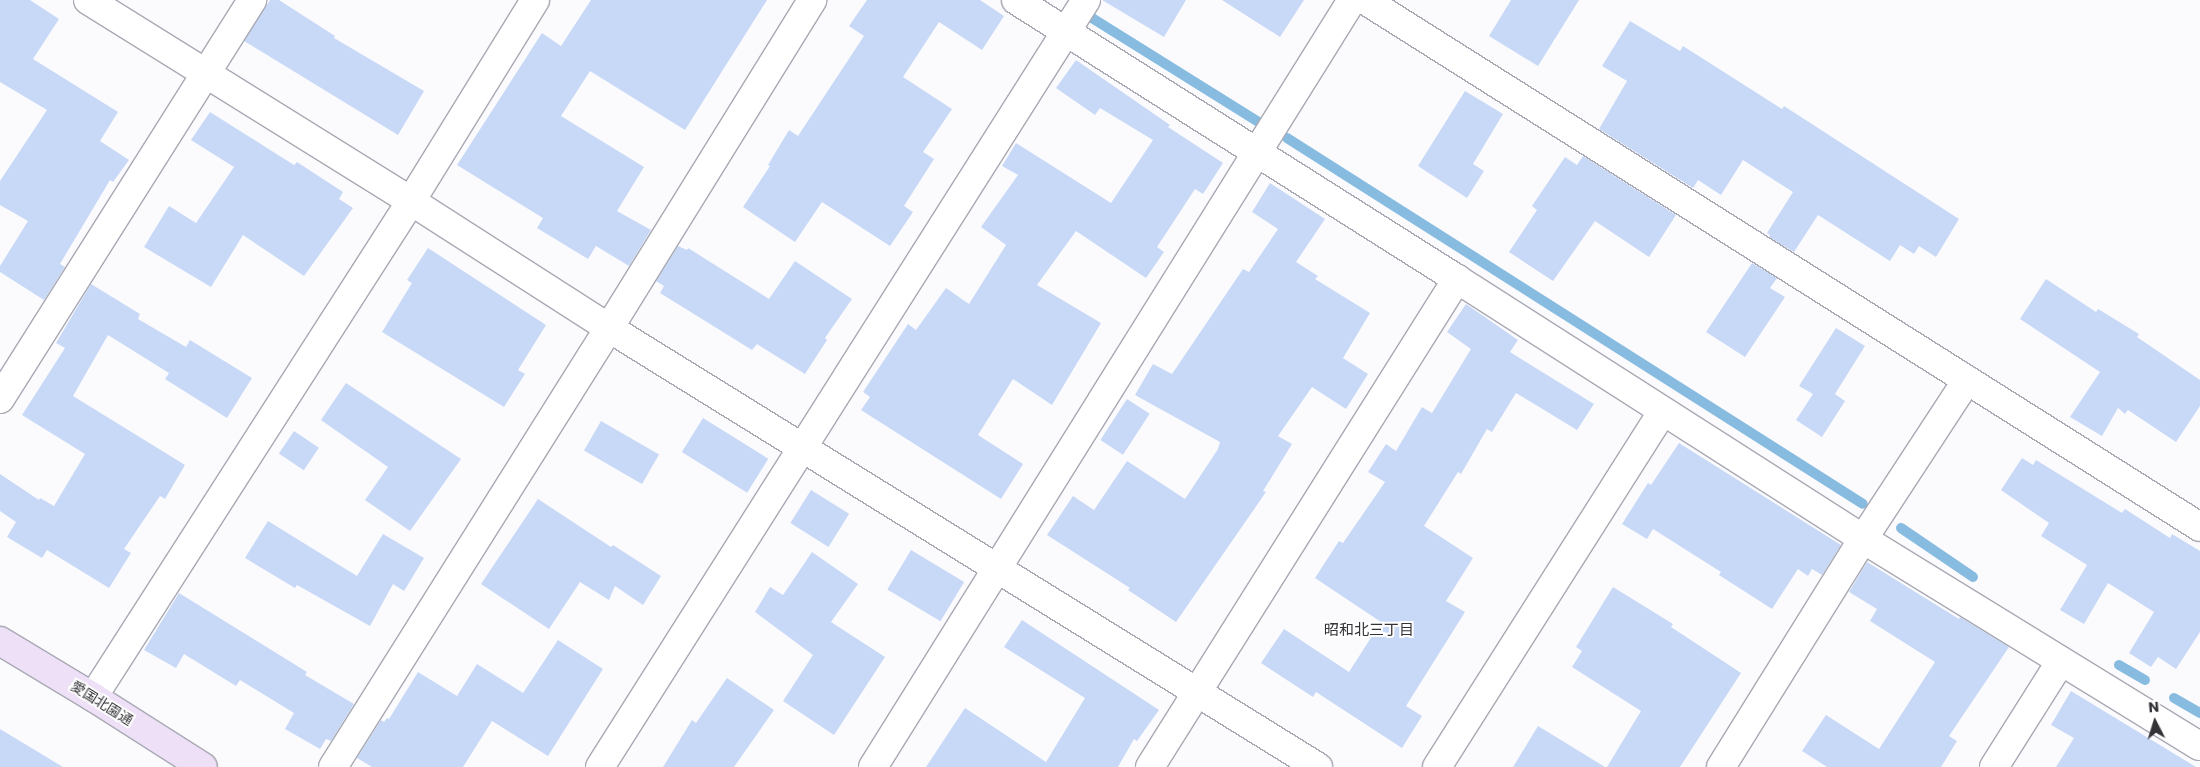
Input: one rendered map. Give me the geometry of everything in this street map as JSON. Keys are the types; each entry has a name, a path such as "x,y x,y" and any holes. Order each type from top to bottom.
{"street":[{"path":"88,0 411,200 609,328 804,446 998,569 1318,767"},
{"path":"0,399 252,0"},
{"path":"93,697 411,200 535,0"},
{"path":"333,767 609,328 812,0"},
{"path":"1016,0 1457,279 1863,540 2200,746"},
{"path":"600,767 1086,0"},
{"path":"873,767 1258,154 1352,0"},
{"path":"1365,0 2200,526"},
{"path":"1150,767 1457,279"},
{"path":"1721,767 1863,540 1967,380"},
{"path":"1437,767 1662,412"},
{"name":"愛国北園通","path":"0,641 203,767"},
{"path":"1994,767 2061,661"}],"building":[{"path":"0,0 30,0 59,19 33,59 118,112 100,141 129,160 113,182 110,180 60,264 65,267 44,300 0,272 0,266 28,221 0,205 0,181 47,110 0,82"},
{"path":"270,0 279,0 335,36 334,38 424,91 398,135 244,41"},
{"path":"591,0 767,0 685,130 590,71 561,116 644,167 617,211 651,230 629,266 596,246 588,259 537,228 543,218 457,165 542,33 561,46"},
{"path":"867,0 980,0 1004,16 982,50 939,22 903,77 952,109 923,152 934,159 904,206 913,212 890,246 822,202 795,242 743,207 770,166 768,165 789,130 798,136 864,36 849,26"},
{"path":"1102,0 1186,0 1164,37"},
{"path":"1222,0 1304,0 1280,37"},
{"path":"1511,0 1579,0 1538,66 1489,36"},
{"path":"1630,21 1680,51 1683,46 1782,109 1784,106 1959,219 1936,257 1919,246 1914,254 1900,245 1890,261 1818,215 1794,252 1769,237 1770,235 1767,233 1793,192 1743,160 1721,195 1698,180 1693,188 1599,129 1627,81 1602,66"},
{"path":"1076,60 1170,125 1168,127 1223,163 1203,194 1195,189 1157,247 1164,252 1146,278 1076,231 1037,285 1101,323 1052,405 1013,379 978,435 1023,464 1001,499 861,410 870,397 863,392 908,324 916,330 946,288 969,304 1006,245 981,227 1018,175 1002,166 1016,143 1111,203 1153,140 1100,108 1095,115 1056,88"},
{"path":"1465,91 1503,114 1473,164 1484,171 1467,198 1418,166"},
{"path":"210,112 294,165 297,162 343,192 339,199 353,208 304,276 243,235 211,287 144,247 169,206 196,223 234,167 191,140"},
{"path":"1583,156 1676,215 1649,257 1595,221 1553,281 1509,252 1537,210 1532,206 1565,157 1577,165"},
{"path":"1270,183 1325,219 1296,262 1318,276 1315,279 1370,313 1343,358 1368,374 1346,409 1312,387 1278,436 1292,444 1263,491 1266,492 1176,622 1128,590 1130,588 1047,535 1073,496 1094,510 1127,461 1185,499 1218,449 1220,442 1135,395 1153,364 1172,374 1243,269 1249,272 1278,229 1252,212"},
{"path":"678,246 687,250 688,248 769,299 795,261 852,299 825,338 827,340 805,374 757,344 752,350 660,293 664,286 656,281"},
{"path":"428,248 546,325 518,370 525,374 504,407 382,332 412,283 407,280"},
{"path":"1752,263 1777,278 1770,288 1785,297 1745,357 1706,332"},
{"path":"2046,279 2096,312 2098,309 2139,334 2137,337 2200,380 2200,406 2176,442 2128,410 2125,414 2118,408 2102,436 2070,417 2100,372 2020,319"},
{"path":"91,284 140,314 138,319 186,347 190,340 252,378 227,418 165,379 169,373 108,335 73,396 185,465 165,499 160,496 124,549 131,553 109,588 47,550 42,558 7,537 16,522 0,511 0,474 39,500 40,498 54,506 85,454 22,415 65,348 56,343"},
{"path":"1466,304 1518,340 1510,352 1594,404 1577,430 1516,393 1492,432 1487,429 1461,474 1458,472 1424,526 1473,558 1446,601 1465,612 1406,706 1422,716 1402,748 1316,692 1313,697 1261,663 1284,629 1349,672 1381,622 1315,578 1339,541 1343,543 1385,482 1368,472 1386,444 1396,451 1422,407 1432,413 1471,349 1447,332"},
{"path":"1836,328 1865,346 1835,394 1845,401 1822,437 1796,420 1813,394 1799,386"},
{"path":"346,383 461,459 410,531 365,500 388,467 321,420"},
{"path":"1127,399 1150,414 1123,455 1100,440"},
{"path":"703,418 768,459 747,493 682,452"},
{"path":"601,421 659,454 642,484 584,450"},
{"path":"294,431 319,448 304,470 279,453"},
{"path":"1679,443 1841,545 1822,575 1812,569 1808,576 1798,569 1772,609 1719,575 1721,572 1653,529 1647,539 1622,524 1648,483 1651,485"},
{"path":"2022,458 2033,465 2036,460 2122,513 2125,509 2170,538 2172,534 2200,551 2200,632 2176,669 2158,657 2151,667 2129,653 2154,612 2108,583 2084,624 2060,610 2087,565 2041,536 2049,523 2001,490"},
{"path":"811,490 849,514 828,547 790,523"},
{"path":"538,499 611,547 613,545 661,576 643,605 615,586 609,600 580,582 549,629 481,584"},
{"path":"268,521 357,576 383,534 424,558 404,591 393,584 370,626 297,585 295,588 245,558"},
{"path":"911,550 964,582 940,621 887,589"},
{"path":"812,552 858,584 831,622 885,657 834,735 783,701 813,655 755,612 770,587 783,595"},
{"path":"1867,562 1959,619 1960,617 2009,647 1949,736 1957,741 1941,767 1827,767 1802,751 1826,715 1879,749 1935,662 1870,621 1877,609 1849,592"},
{"path":"1613,587 1673,624 1671,627 1741,673 1680,767 1607,767 1641,711 1572,667 1582,651 1576,647"},
{"path":"179,593 307,672 305,675 354,704 331,741 326,739 320,749 285,729 294,713 240,680 236,686 184,654 176,668 144,650"},
{"path":"1022,620 1159,710 1137,741 1134,739 1118,767 926,767 965,708 1046,762 1085,698 1004,647"},
{"path":"558,640 603,669 548,756 492,721 463,767 372,767 357,758 381,720 384,722 387,718 389,719 418,672 457,696 477,664 523,693"},
{"path":"727,678 774,710 734,767 663,767 692,720 696,723"},
{"path":"2071,691 2196,767 2056,767 2074,738 2051,725"},
{"path":"1538,726 1605,767 1513,767"},
{"path":"0,729 63,767 0,767"}],"waterway":[{"path":"1092,18 1257,121"},
{"path":"1287,138 1863,504"},
{"path":"1901,528 1973,577"},
{"path":"2119,665 2145,680"},
{"path":"2174,698 2200,713"}],"district":[{"name":"昭和北三丁目","path":"1369,630"}]}
